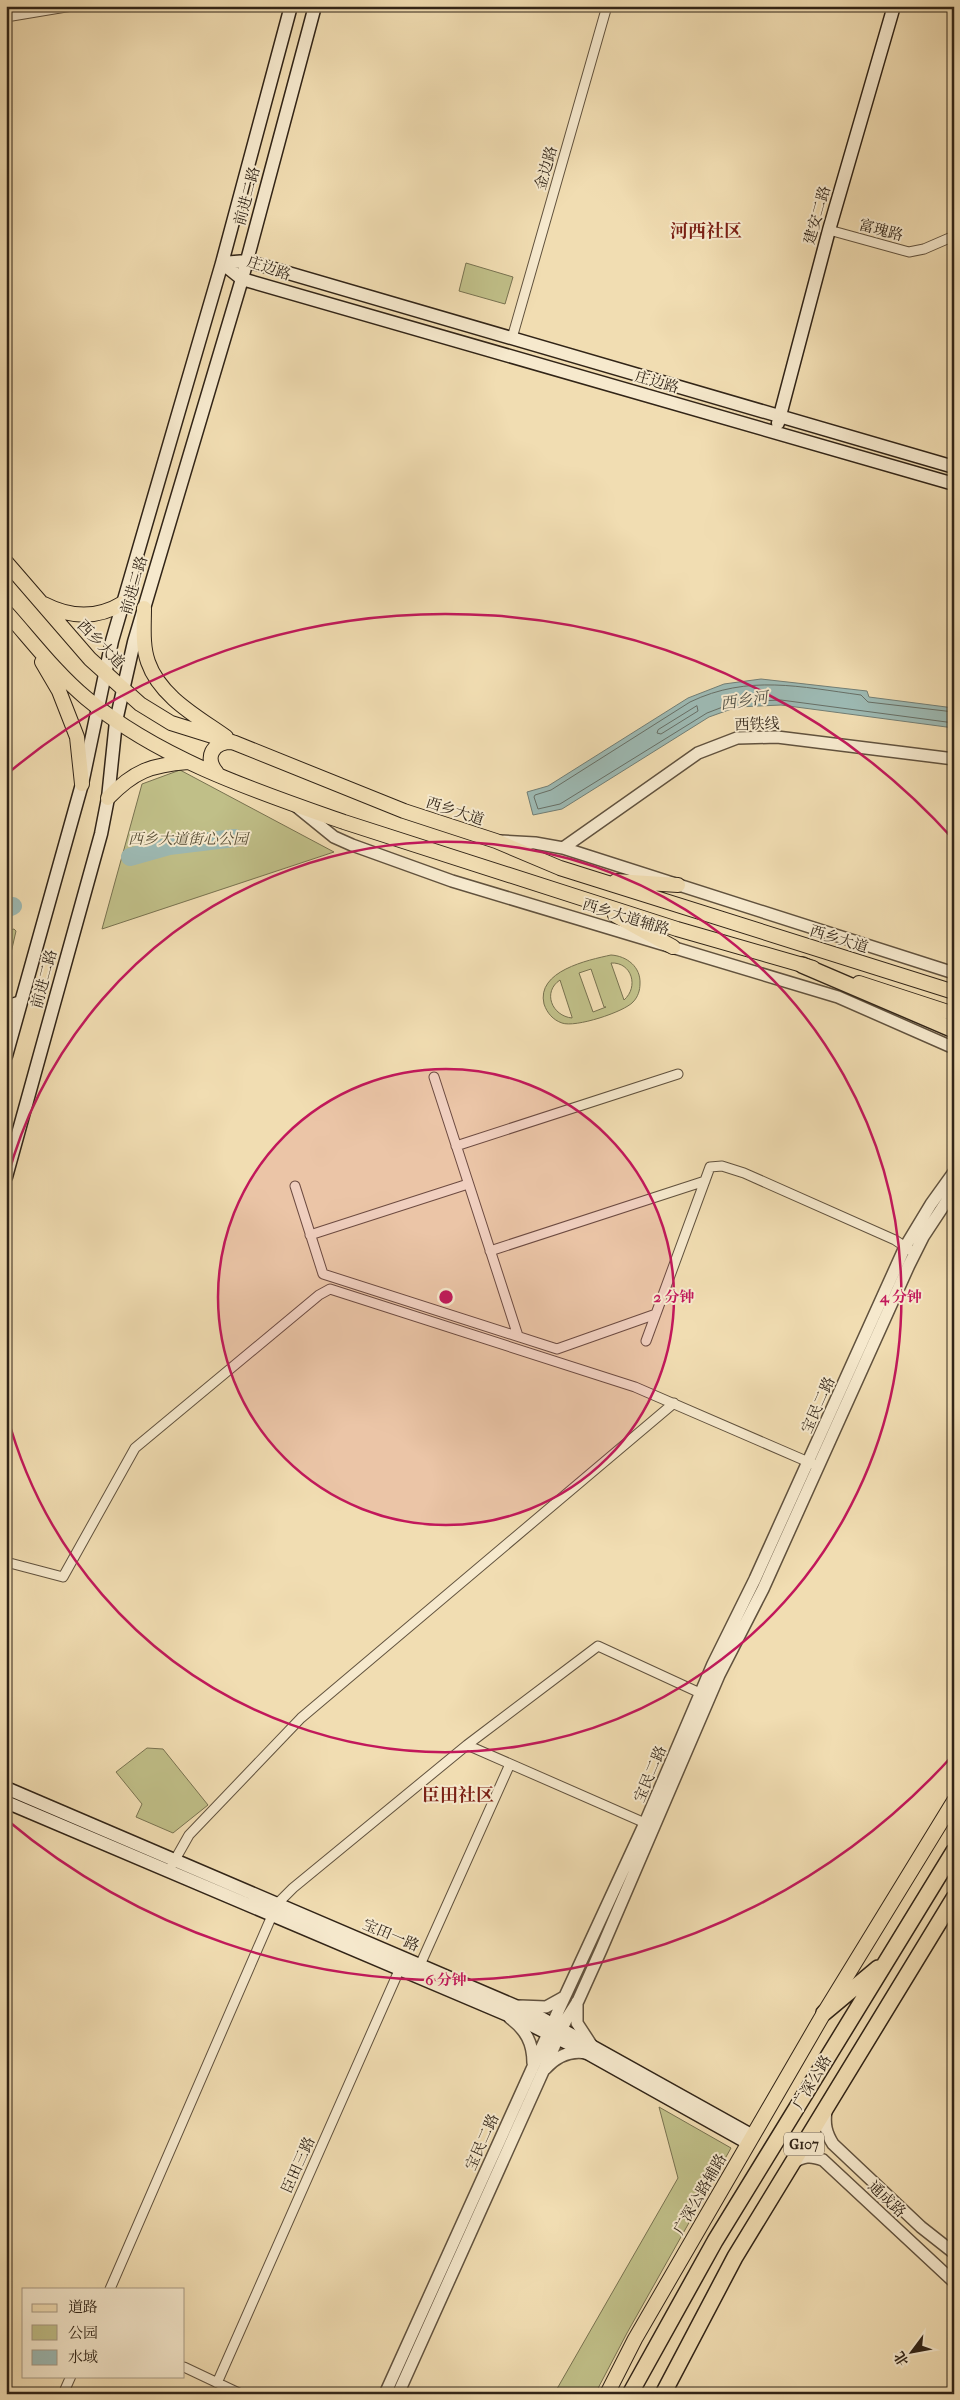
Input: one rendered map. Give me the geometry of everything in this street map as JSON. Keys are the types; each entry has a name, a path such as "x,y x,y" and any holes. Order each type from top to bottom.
{"highway":[{"path":"802,964 954,1030"},
{"name":"广深公路","path":"630,2394 716,2241 954,1851"},
{"name":"广深公路","path":"663,2394 735,2258 954,1898"},
{"path":"824,2013 886,1961"}],"main road":[{"name":"前进二路","path":"6,1056 82,784 104,672 222,263 291,6"},
{"name":"前进二路","path":"6,1177 95,855 108,798 116,721 122,689 144,608 242,279 315,6"},
{"name":"建安二路","path":"775,433 829,230 894,6"},
{"name":"庄边路","path":"222,263 247,261 954,468"},
{"name":"庄边路","path":"222,263 242,279 954,484"},
{"name":"西乡大道","path":"6,562 104,672 148,710 171,723 235,743 404,811 496,841 594,880 954,992"},
{"path":"40,602 56,610 84,616 111,610 123,603"},
{"path":"144,608 145,649 154,676 174,699 235,743"},
{"path":"6,612 54,666 97,707 136,735 189,762 296,806 586,899 802,964 954,1014"},
{"path":"30,639 70,715 77,737 82,784"},
{"path":"217,773 210,761 212,751 219,744 235,743"},
{"path":"108,798 128,779 141,770 155,766 189,762"},
{"path":"594,880 678,885"},
{"path":"586,899 672,947"},
{"path":"6,1001 21,1002"},
{"path":"6,1007 21,1002"},
{"name":"宝田一路","path":"6,1788 172,1866 555,2031 750,2140"},
{"name":"广深公路辅路","path":"607,2394 635,2339 824,2013 954,1800"},
{"name":"宝田一路","path":"6,1802 172,1866"},
{"name":"宝田一路","path":"402,1964 420,1965 507,2009"}],"street":[{"path":"6,17 72,6"},
{"name":"金边路","path":"512,338 607,6"},
{"name":"富瑰路","path":"829,230 909,252 924,249 954,236"},
{"name":"西铁线","path":"563,848 698,753 737,738 777,737 954,759"},
{"name":"西乡大道辅路","path":"296,806 334,837 352,845 452,881 838,997 954,1048"},
{"path":"496,841 520,841 563,848 954,973"},
{"path":"456,1146 678,1074"},
{"path":"434,1077 518,1336"},
{"path":"646,1341 710,1167 722,1166 744,1173 895,1240 910,1250"},
{"name":"宝民二路","path":"385,2394 538,2069 555,2031 565,1996 645,1823 700,1693 813,1464 931,1204 954,1172"},
{"path":"490,1251 705,1181"},
{"path":"310,1235 468,1184"},
{"path":"295,1186 323,1274 557,1349 656,1314"},
{"name":"宝民二路","path":"910,1250 954,1190"},
{"path":"6,1562 63,1577 135,1448 319,1294 330,1288 635,1387 813,1464"},
{"path":"172,1866 189,1836 301,1718 674,1404"},
{"name":"宝民二路","path":"555,2031 578,2002 719,1676 763,1588 813,1464"},
{"path":"110,2288 275,1910 314,1871 467,1745 598,1646 700,1693"},
{"path":"467,1745 645,1823"},
{"path":"420,1965 510,1764"},
{"name":"臣田三路","path":"217,2383 402,1964"},
{"path":"507,2009 546,2007 565,1996"},
{"path":"507,2009 530,2040 538,2069 562,2055 590,2050 577,2023 578,2002"},
{"name":"通成路","path":"827,2107 825,2123 827,2134 833,2144 921,2226 954,2253"},
{"name":"宝民二路","path":"398,2394 510,2131"},
{"name":"通成路","path":"792,2163 812,2156 823,2160 954,2282"},
{"path":"185,2367 241,2394"},
{"path":"63,2394 70,2378"}],"green space":[{"path":"466,263 513,277 505,304 459,291"},
{"name":"西乡大道街心公园","path":"180,770 334,852 102,929 142,784"},
{"path":"14,929 16,931 6,975 6,931"},
{"path":"617,956 632,964 640,978 640,989 635,1000 620,1010 588,1021 568,1024 553,1018 544,1004 544,993 548,983 566,969 601,957","holes":["611,963 624,967 631,976 631,989 629,995 624,1000","591,969 604,1007 606,1007 593,1012 579,973","560,980 572,1018 559,1013 552,1003 551,991"]},
{"path":"147,1748 163,1749 208,1805 173,1833 136,1817 142,1804 116,1772"},
{"path":"659,2107 731,2148 627,2333 595,2394 554,2394 678,2178"}],"water":[{"path":"761,679 867,691 869,697 954,708 954,728 781,705 737,707 709,717 562,809 533,815 527,792 548,786 688,698 724,684"}],"waterway":[{"name":"西乡河","path":"130,857 169,846 235,838"},
{"name":"西乡河","path":"6,909 13,906"}],"district":[{"name":"河西社区","path":"706,231"},
{"name":"臣田社区","path":"458,1795"}]}
